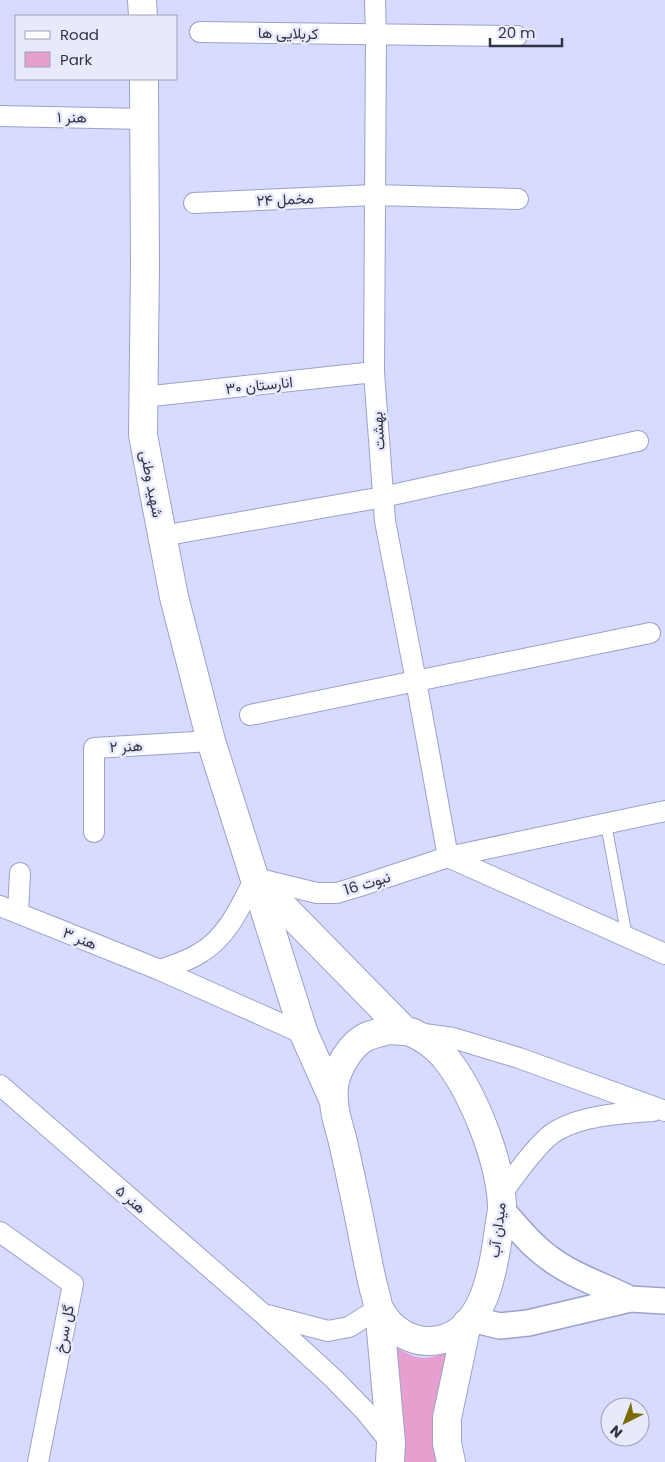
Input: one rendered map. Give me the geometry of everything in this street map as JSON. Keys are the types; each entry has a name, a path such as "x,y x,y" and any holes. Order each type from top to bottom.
{"main road":[{"path":"142,0 143,15"},
{"name":"شهید وطنی","path":"144,80 145,265 143,435 174,597 211,742 304,1034 334,1102"},
{"path":"254,878 409,1032"},
{"name":"میدان آب","path":"390,1030 409,1032 429,1043 443,1056 460,1079 486,1136 498,1177 502,1203 489,1284 482,1303 458,1332 441,1340 413,1340 392,1326 380,1308 370,1274 334,1102 336,1076 347,1054 364,1038 390,1030"},
{"path":"380,1308 391,1453"},
{"path":"452,1462 447,1443 447,1418 469,1321"}],"street":[{"name":"بهشت","path":"375,0 374,372 383,497 448,857"},
{"name":"کربلایی ها","path":"200,32 517,36"},
{"name":"هنر ۱","path":"0,116 145,119"},
{"name":"مخمل ۲۴","path":"194,203 375,195 518,199"},
{"name":"انارستان ۳۰","path":"143,398 374,372"},
{"path":"162,536 383,497 638,441"},
{"path":"250,715 650,633"},
{"name":"هنر ۲","path":"94,832 94,748 211,742"},
{"name":"نبوت 16","path":"254,878 317,893 337,893 448,857 665,811"},
{"path":"448,857 665,954"},
{"path":"9,909 20,873"},
{"path":"160,970 184,962 202,953 217,939 236,916 254,878"},
{"name":"هنر ۳","path":"9,909 160,970 304,1034"},
{"path":"409,1032 453,1038 519,1058 664,1110"},
{"name":"هنر ۵","path":"0,1085 262,1313 334,1379 365,1411 391,1453"},
{"path":"630,1299 563,1267 547,1257 524,1235 502,1203 534,1153 554,1132 571,1123 616,1113 664,1110"},
{"name":"گل سرخ","path":"0,1232 73,1284 38,1462"},
{"path":"469,1321 500,1326 528,1323 630,1299 665,1301"},
{"path":"262,1313 328,1331 349,1327 380,1308"}],"lane":[{"path":"606,824 626,937"}],"green space":[{"path":"396,1347 411,1355 423,1358 436,1356 452,1350 443,1462 397,1462 401,1426 401,1390"}]}
